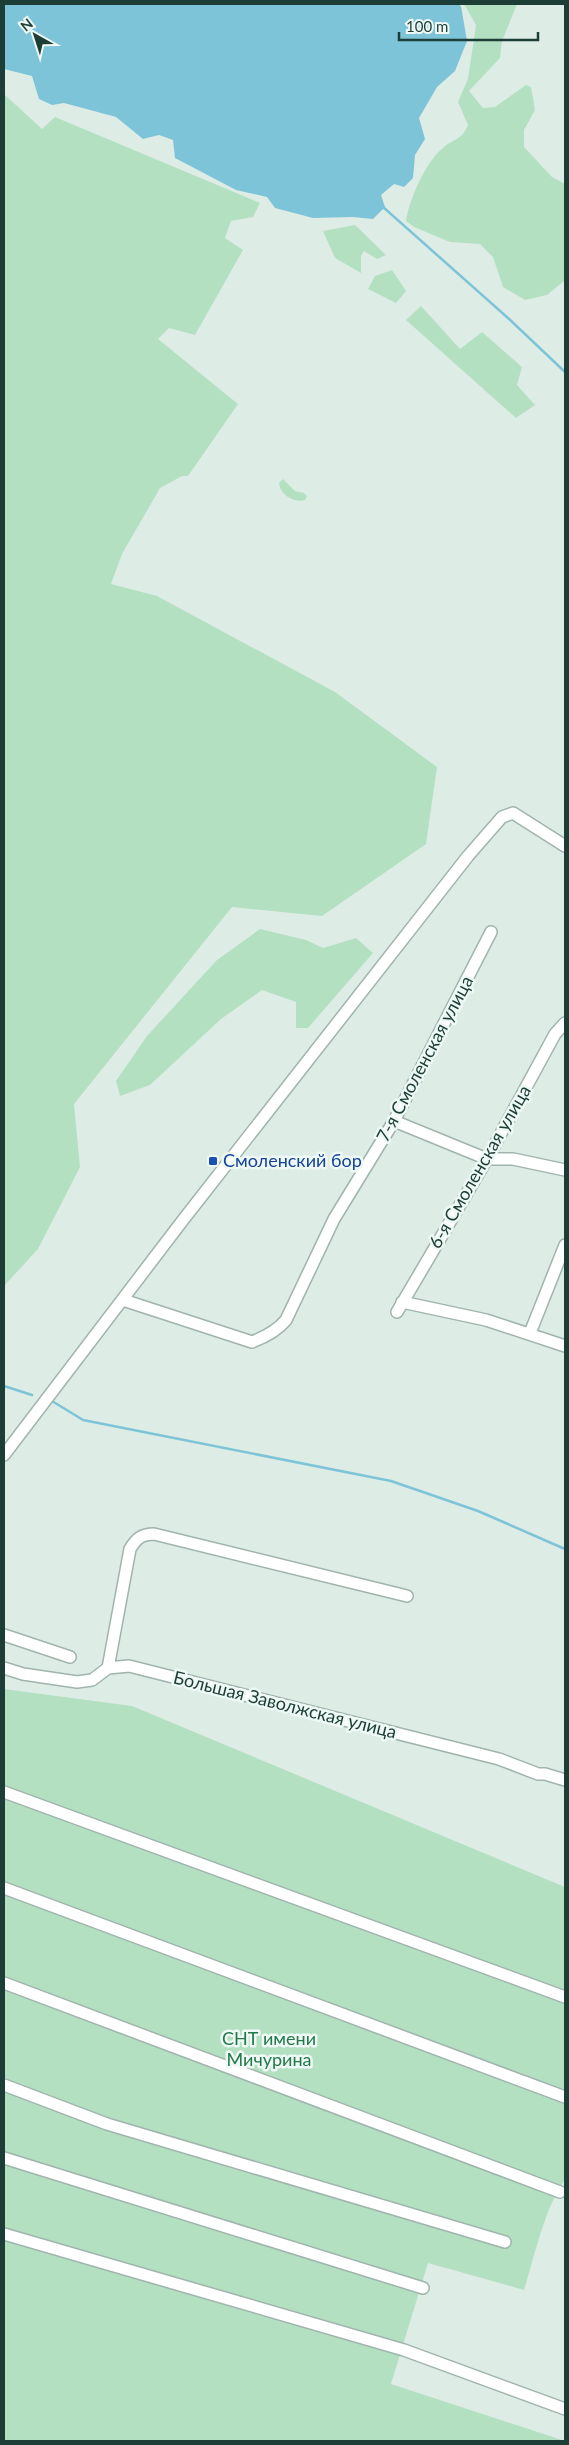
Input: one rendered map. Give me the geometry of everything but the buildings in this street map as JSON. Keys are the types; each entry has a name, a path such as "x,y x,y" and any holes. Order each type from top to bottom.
{"street":[{"path":"4,1455 183,1220 450,879 502,817 513,813 522,817 565,846"},
{"name":"7-я Смоленская улица","path":"123,1300 252,1342 265,1337 286,1320 334,1219 394,1121 491,932"},
{"name":"6-я Смоленская улица","path":"530,1333 486,1320 400,1307 487,1159 555,1034 565,1024"},
{"path":"394,1121 487,1159 514,1159 565,1170"},
{"path":"565,1245 530,1333 565,1346"},
{"path":"108,1668 130,1549 136,1539 144,1534 154,1534 407,1596"},
{"path":"4,1634 70,1657"},
{"name":"Большая Заволжская улица","path":"4,1668 23,1674 77,1682 92,1680 108,1668 129,1666 499,1759 538,1774 565,1780"},
{"path":"4,1792 565,1997"},
{"path":"4,1888 565,2097"},
{"path":"4,1983 560,2192"},
{"path":"4,2084 107,2124 505,2242"},
{"path":"4,2158 423,2288"},
{"path":"4,2234 404,2350 565,2409"}],"green space":[{"path":"464,4 517,4 502,41 500,58 469,91 483,108 495,107 526,85 531,87 535,110 524,130 524,147 552,177 565,184 565,282 547,295 525,300 503,287 493,257 480,244 450,242 414,227 406,221 419,182 430,162 443,148 460,137 468,125 458,102 468,79 476,25"},
{"path":"4,94 42,129 55,117 260,203 253,217 231,221 225,238 243,250 195,335 169,328 158,339 238,404 188,476 182,476 160,488 122,554 111,584 157,596 335,692 437,767 426,844 322,916 232,907 74,1104 80,1167 38,1249 4,1286"},
{"path":"355,225 386,255 377,259 364,251 361,256 361,273 335,258 323,231"},
{"path":"392,270 406,291 396,303 368,289 375,276"},
{"path":"421,306 460,349 482,332 522,367 517,385 535,405 516,418 406,320"},
{"path":"283,479 295,491 304,493 307,496 305,500 301,501 288,497 280,487 279,483"},
{"path":"260,929 306,940 323,948 356,938 373,953 308,1028 296,1028 296,1002 262,990 221,1019 150,1085 120,1096 116,1081 147,1036 217,960"},
{"name":"СНТ имени Мичурина","path":"4,1689 132,1706 565,1887 565,2180 546,2218 524,2290 428,2263 391,2384 565,2441 4,2441"}],"water":[{"path":"4,4 458,4 461,6 467,41 455,71 437,87 419,118 425,139 415,155 413,178 404,187 394,184 381,195 385,207 373,219 353,217 313,218 275,208 267,197 236,190 175,158 173,140 159,135 143,139 116,117 64,103 52,105 39,99 32,76 4,69"}],"waterway":[{"path":"383,207 508,318 565,372"},
{"path":"4,1386 32,1395"},
{"path":"52,1401 83,1420 391,1481 478,1511 565,1549"}],"place":[{"name":"Смоленский бор","path":"213,1161"}]}
